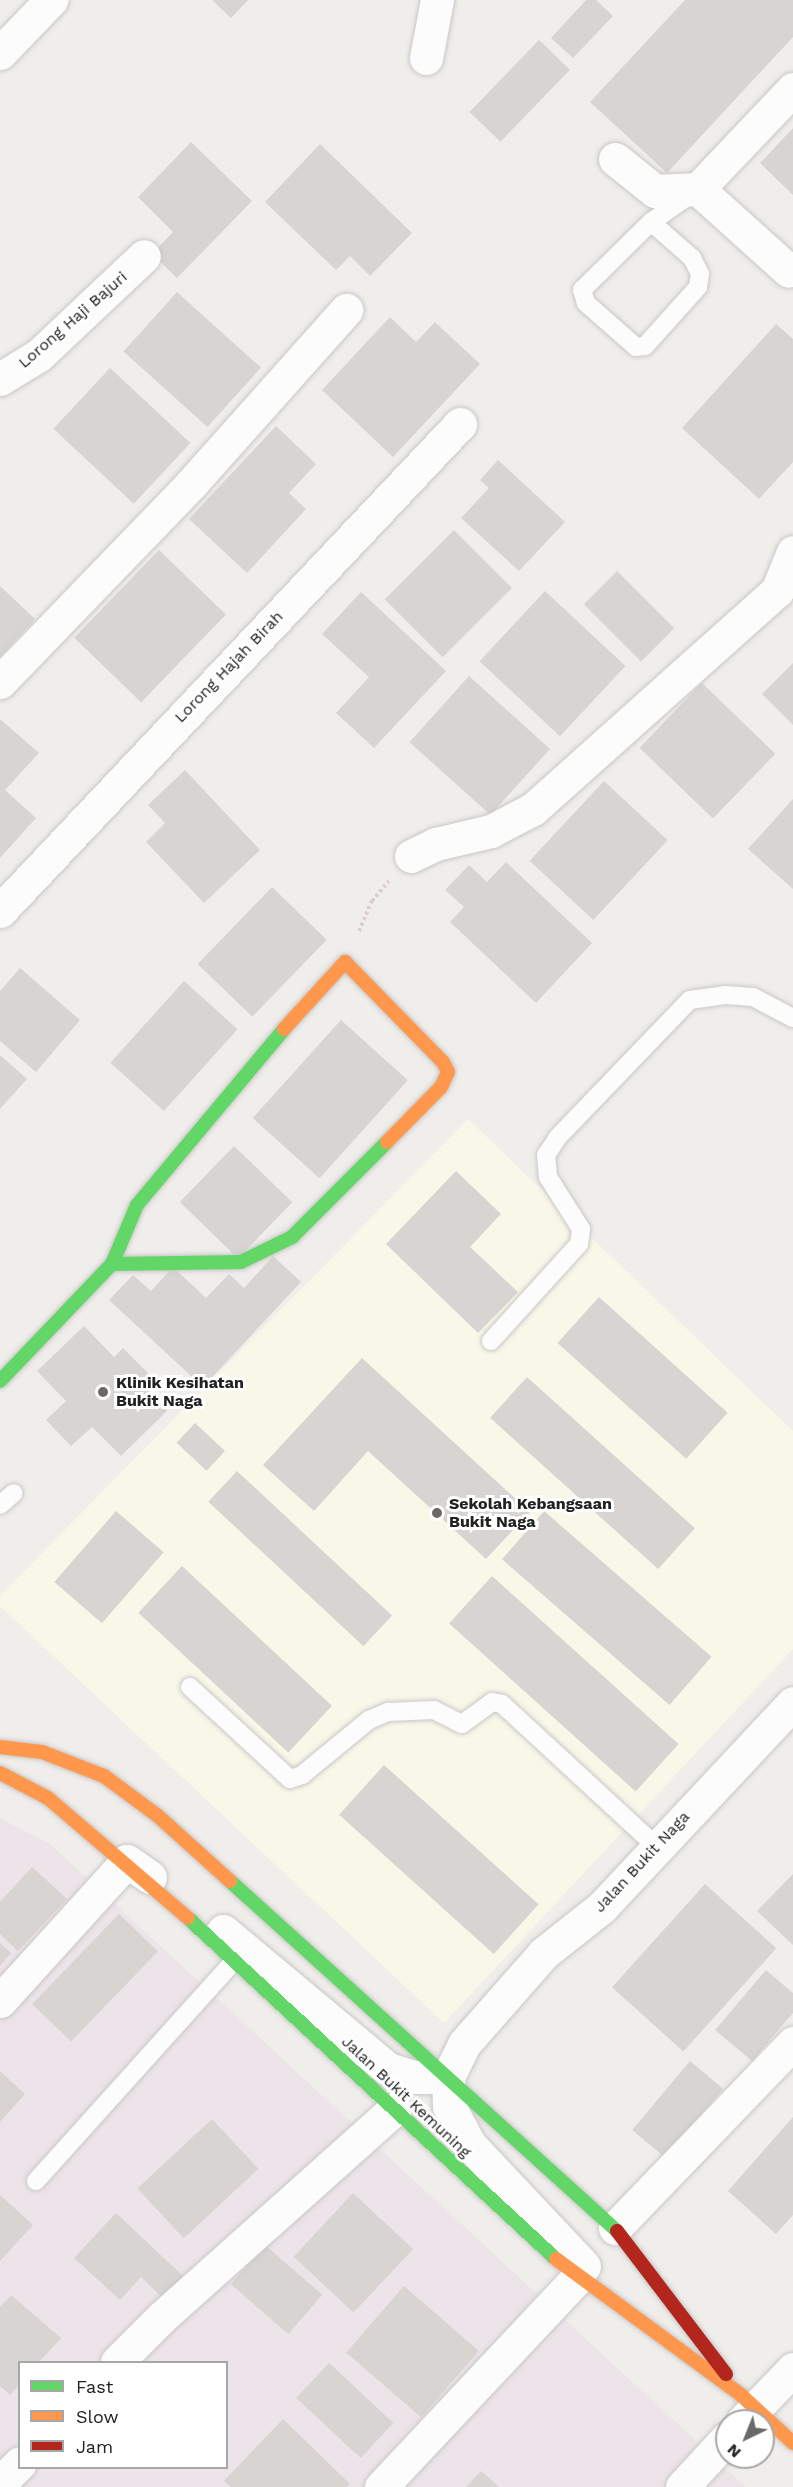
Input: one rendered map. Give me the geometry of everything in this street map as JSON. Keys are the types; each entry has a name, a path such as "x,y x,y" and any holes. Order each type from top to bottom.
{"main road":[{"path":"0,1381 112,1264 137,1205 235,1083 345,962 443,1062 448,1072 441,1086 292,1237 241,1262 112,1264"},
{"path":"0,1747 42,1752 104,1776 158,1816 615,2228 746,2408"},
{"name":"Jalan Bukit Kemuning","path":"0,1773 48,1798 127,1861 577,2278 793,2443"}],"street":[{"path":"0,53 51,0"},
{"path":"426,58 437,0"},
{"path":"615,159 656,191 698,189 793,89"},
{"path":"698,189 791,272"},
{"name":"Lorong Haji Bajuri","path":"0,379 39,355 144,256"},
{"path":"0,682 192,483 346,310"},
{"name":"Lorong Hajah Birah","path":"0,911 460,424"},
{"path":"411,856 436,844 491,831 533,809 785,599 793,552"},
{"name":"Jalan Bukit Naga","path":"448,2077 464,2044 544,1953 602,1907 656,1846 793,1703"},
{"path":"0,2001 127,1861 228,1935 388,2069 416,2078 448,2077 449,2106 470,2145 644,2327"},
{"path":"615,2228 793,2043"},
{"path":"118,2361 395,2109"},
{"path":"381,2487 577,2278"},
{"path":"746,2408 793,2369"},
{"path":"682,2487 715,2451"},
{"path":"0,2482 18,2465"}],"lane":[{"path":"651,222 692,258 699,281 698,287 645,345 636,347 586,303 582,290 651,222 698,189"},
{"path":"491,1341 579,1244 581,1229 548,1177 546,1155 558,1137 690,1000 753,997 793,1018"},
{"path":"0,1505 14,1493"},
{"path":"190,1687 290,1779 302,1775 369,1720 388,1712 434,1710 462,1724 492,1702 502,1704 656,1846"},
{"path":"36,2181 235,1960"}],"path":[{"path":"345,962 372,901 411,856"}],"shaded area":[{"name":"Sekolah Kebangsaan Bukit Naga","path":"468,1119 793,1431 793,1649 444,2023 0,1606 0,1596"},
{"path":"0,1818 50,1844 715,2458 715,2469 727,2469 746,2487 0,2487"}],"building":[{"path":"212,0 248,0 231,18"},
{"path":"586,0 596,0 613,16 573,58 551,38"},
{"path":"685,0 793,0 793,37 667,173 590,102"},
{"path":"539,40 570,70 500,142 470,112"},
{"path":"793,128 793,195 760,163"},
{"path":"191,142 252,201 177,278 152,254 173,232 138,197"},
{"path":"320,144 412,233 370,276 350,256 336,270 265,202"},
{"path":"177,292 261,368 207,427 123,351"},
{"path":"390,317 416,342 435,322 480,364 393,457 322,390"},
{"path":"776,324 793,339 793,462 759,499 682,428"},
{"path":"110,368 190,443 134,504 53,429"},
{"path":"276,426 316,464 289,493 306,509 247,573 189,519"},
{"path":"498,460 565,522 519,571 461,518 489,488 480,480"},
{"path":"454,530 512,588 443,657 385,599"},
{"path":"159,550 226,615 141,702 74,638"},
{"path":"617,571 674,628 641,662 584,604"},
{"path":"0,586 35,619 0,657"},
{"path":"545,591 625,666 560,736 480,661"},
{"path":"361,592 446,671 374,748 336,713 369,677 322,634"},
{"path":"793,663 793,725 762,694"},
{"path":"469,676 550,749 490,815 409,742"},
{"path":"702,683 775,754 713,819 639,748"},
{"path":"0,719 39,753 5,790 36,818 0,858"},
{"path":"185,770 260,850 204,903 146,842 165,823 148,805"},
{"path":"604,781 668,840 593,920 530,861"},
{"path":"793,799 793,889 748,849"},
{"path":"506,862 592,943 536,1003 450,922 464,907 445,890 469,865 487,882"},
{"path":"272,887 327,940 252,1017 198,964"},
{"path":"20,968 80,1020 36,1072 0,1041 0,991"},
{"path":"184,981 238,1029 164,1111 110,1063"},
{"path":"341,1020 408,1080 320,1178 253,1118"},
{"path":"0,1055 27,1079 0,1109"},
{"path":"234,1146 292,1202 238,1258 180,1202"},
{"path":"456,1171 501,1214 470,1247 518,1292 478,1333 386,1244"},
{"path":"273,1256 301,1282 203,1387 109,1300 133,1275 151,1291 173,1267 206,1298 229,1274 244,1288"},
{"path":"599,1297 728,1413 686,1459 558,1343"},
{"name":"Klinik Kesihatan Bukit Naga","path":"84,1326 114,1357 123,1348 149,1374 141,1383 167,1411 121,1456 92,1427 71,1446 46,1420 66,1401 37,1371"},
{"path":"362,1358 530,1512 486,1559 368,1451 314,1511 263,1465"},
{"path":"527,1377 695,1528 658,1569 490,1418"},
{"path":"195,1423 225,1451 207,1471 177,1443"},
{"path":"237,1471 392,1616 363,1646 208,1502"},
{"path":"116,1511 164,1552 102,1623 54,1582"},
{"path":"544,1511 712,1657 670,1705 502,1559"},
{"path":"182,1566 332,1706 288,1753 138,1613"},
{"path":"492,1576 679,1744 636,1792 449,1624"},
{"path":"384,1765 539,1904 494,1954 339,1815"},
{"path":"32,1867 67,1899 18,1951 0,1934 0,1902"},
{"path":"793,1874 793,1945 757,1911"},
{"path":"705,1884 776,1948 683,2052 612,1987"},
{"path":"119,1914 158,1952 71,2041 32,2004"},
{"path":"0,1943 11,1953 0,1966"},
{"path":"766,1970 793,1993 793,2013 752,2061 715,2030"},
{"path":"690,2061 723,2089 665,2158 632,2130"},
{"path":"0,2071 25,2094 0,2122"},
{"path":"793,2117 793,2215 776,2234 728,2191"},
{"path":"212,2119 258,2169 184,2238 137,2189"},
{"path":"353,2193 413,2249 354,2313 294,2257"},
{"path":"0,2195 33,2225 0,2261"},
{"path":"116,2213 184,2277 164,2299 141,2277 120,2300 74,2258"},
{"path":"265,2245 322,2295 288,2334 231,2284"},
{"path":"404,2286 479,2351 421,2417 346,2352"},
{"path":"11,2295 61,2338 40,2361 18,2361 18,2386 10,2395 0,2386 0,2307"},
{"path":"329,2363 393,2423 361,2458 296,2398"},
{"path":"283,2419 350,2484 347,2487 231,2487 224,2481"},
{"path":"481,2471 499,2487 466,2487"}],"traffic: fast":[{"path":"112,1264 137,1205 284,1029"},
{"path":"0,1381 112,1264 241,1262 292,1237 387,1142"},
{"path":"230,1881 617,2231"},
{"path":"188,1918 556,2259"}],"traffic: slow":[{"path":"284,1029 345,962 443,1062 448,1072 441,1087 387,1142"},
{"path":"0,1747 42,1752 104,1776 158,1816 230,1881"},
{"path":"0,1773 48,1798 188,1918"},
{"path":"556,2259 741,2395 793,2443"}],"traffic: jam":[{"path":"617,2231 726,2374"}],"place":[{"name":"Klinik Kesihatan Bukit Naga","path":"103,1392"},
{"name":"Sekolah Kebangsaan Bukit Naga","path":"437,1513"}]}
